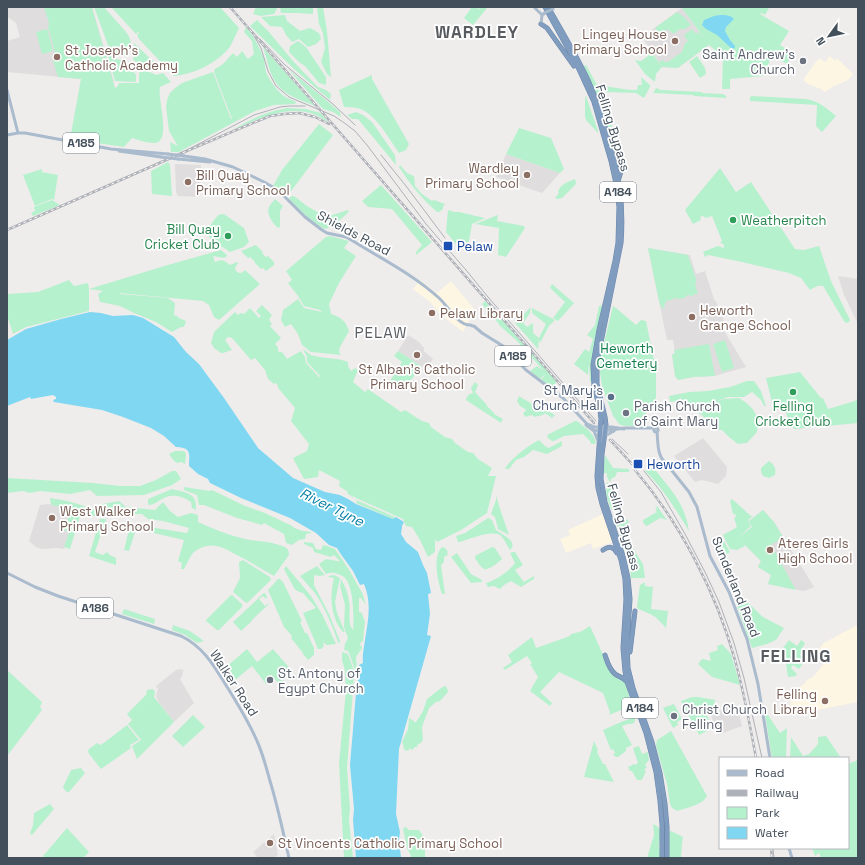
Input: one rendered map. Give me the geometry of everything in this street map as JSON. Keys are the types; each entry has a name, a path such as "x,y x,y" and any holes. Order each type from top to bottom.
{"highway":[{"name":"Felling Bypass","path":"545,7 577,66 596,109 612,161 617,188 619,207 618,242 593,365 594,386 605,436 601,470 602,490 623,556 627,579 630,606 627,644 628,668 635,695 656,755 664,793 667,827 667,858"},
{"name":"Felling Bypass","path":"552,8 588,80 601,114 619,178 622,207 622,231 618,260 598,354 596,371 605,416 600,444 597,476 599,493 605,514 627,579"},
{"path":"541,24 547,28 570,58 585,83"},
{"path":"614,156 621,166 626,168 621,171 619,178"},
{"path":"603,550 609,547 613,548 621,560"},
{"name":"Felling Bypass","path":"628,588 623,648 625,673 642,723 658,785 662,824 662,858"},
{"path":"628,668 635,611"},
{"path":"620,676 627,673 625,648 629,624"},
{"path":"605,655 612,670 624,678 627,682"}],"main road":[{"path":"534,7 543,14"},
{"path":"541,24 543,14 552,8"},
{"path":"7,90 18,133"},
{"name":"A185","path":"7,135 18,133 111,148 126,153 178,159 205,160"},
{"name":"A185","path":"162,156 168,154 205,160"},
{"name":"Shields Road","path":"205,160 224,164 237,169 274,188 304,217 327,233 346,237 404,272 438,297 459,320 466,324 473,325 482,333 503,346 526,370 563,398 582,422 592,428"},
{"path":"605,416 612,427"},
{"path":"603,429 612,427 624,429"},
{"path":"592,428 616,430 624,429"},
{"name":"A185","path":"592,428 600,444"},
{"name":"Sunderland Road","path":"624,429 643,428 655,430 662,459 689,492 697,507 709,553 738,612 746,639 758,684 770,757"},
{"path":"599,453 601,449 603,429"},
{"path":"605,436 616,430"},
{"name":"Walker Road","path":"7,574 58,596 178,635 192,642 202,650 227,686 258,742 279,814 288,858"}],"shaded area":[{"name":"St Joseph's Catholic Academy","path":"7,7 92,7 114,82 7,72 7,41 20,37 16,23 7,18"},
{"name":"Lingey House Primary School","path":"682,8 709,45 678,68 662,67 642,37"},
{"path":"830,56 834,60 838,59 853,74 848,80 825,92 803,80 819,58 825,62"},
{"name":"Wardley Primary School","path":"506,154 560,173 542,193 496,177"},
{"name":"Bill Quay Primary School","path":"175,164 201,165 200,197 178,196 176,192"},
{"name":"Heworth Grange School","path":"648,248 690,255 696,274 705,271 714,299 726,326 723,327 723,329 746,367 715,376 693,377 678,380 675,376 672,354 675,353 673,340 667,340"},
{"path":"838,276 858,279 858,324 844,295"},
{"path":"420,280 437,293 451,281 475,310 463,332 441,315 430,302 413,289"},
{"name":"St Alban's Catholic Primary School","path":"408,335 419,342 424,348 424,351 433,359 426,369 398,351"},
{"path":"703,438 727,467 726,476 718,484 702,480 695,482 674,456"},
{"name":"West Walker Primary School","path":"49,504 71,509 64,530 69,532 64,549 42,549 36,547 29,541 40,505"},
{"name":"Ateres Girls High School","path":"763,510 774,522 814,587 804,591 768,584 771,575 758,567 761,561 738,538 752,527 749,521"},
{"path":"603,514 613,542 593,549 591,543 566,553 560,539 570,535 568,530"},
{"path":"855,626 858,626 858,702 798,714 789,711 793,691 813,677 827,660 818,650 824,643"},
{"path":"176,670 184,670 180,679 194,703 174,722 159,703 156,696 158,689 156,686"},
{"path":"733,705 737,705 742,726 718,735 711,715"},
{"name":"St Vincents Catholic Primary School","path":"274,834 278,855 273,858 258,858 253,852"}],"green space":[{"path":"44,7 92,7 115,88 119,83 139,83 139,73 143,71 156,75 163,73 171,82 160,87 163,129 162,136 159,141 150,143 132,138 124,147 70,139 81,79 58,77 53,60 57,59 48,28 49,23"},
{"path":"94,7 104,7 123,28 130,39 130,47 124,56 117,56 109,48"},
{"path":"111,7 220,7 239,28 229,48 218,59 197,70 174,76 139,39 137,35 139,33 138,32 136,34"},
{"path":"256,7 276,7 277,9 274,14 261,16 253,14"},
{"path":"280,7 313,7 313,14 281,13"},
{"path":"317,7 323,7 327,31 331,77 327,74 321,62 325,48 323,33 319,24"},
{"path":"472,7 479,9 481,7 487,8 473,25 464,18"},
{"path":"681,7 769,8 765,15 760,14 789,31 780,45 792,55 787,64 772,56 763,76 730,79 730,89 722,89 723,57 709,45 678,68 662,67 659,62 662,60 668,62 682,52 685,43 688,41 684,35 692,29 696,34 699,32 705,39"},
{"path":"677,12 691,25 685,29 680,29 675,33 672,33 668,29 660,35 655,28"},
{"path":"285,15 287,21 300,31 310,28 319,33 321,39 316,44 308,47 299,39 292,42 282,27 270,26 261,17"},
{"path":"257,20 318,87 331,94 330,100 295,70 250,26"},
{"path":"246,27 261,51 266,72 272,83 284,96 296,102 295,104 274,105 255,111 179,152 171,152 170,142 178,146 169,131 166,107 167,100 170,93 182,83 213,72 232,119 214,72 215,69 223,64 233,53 237,57 242,51 248,59 254,54 252,41 244,32"},
{"path":"47,29 53,51 42,54 36,32"},
{"path":"298,41 306,47 326,77 326,85 319,83 305,66 289,52 290,46"},
{"path":"134,43 160,68 142,68 133,59 135,51"},
{"path":"263,47 315,106 294,97 284,91 276,83 268,66"},
{"path":"106,50 115,59 122,60 130,66 136,75 136,82 115,81"},
{"path":"650,50 662,67 656,74 655,82 645,74 635,60 641,61 647,57"},
{"path":"697,56 705,68 706,74 700,78 689,62"},
{"path":"586,65 597,85 637,90 638,85 642,85 641,77 650,85 644,98 636,93 606,92 602,98 613,130 621,132 617,139 617,145 614,146 600,102 584,66"},
{"path":"288,69 340,112 341,117 333,112 323,109"},
{"path":"372,75 372,79 409,144 406,150 399,153 376,120 364,111 357,108 344,107 339,90"},
{"path":"656,88 661,90 723,94 726,98 653,93"},
{"path":"586,96 598,131 598,133 586,120"},
{"path":"750,97 811,100 822,105 836,116 822,132 816,126 817,105 750,101"},
{"path":"287,108 305,109 321,113 329,123 310,113 290,111 270,115 232,130 258,116"},
{"path":"356,112 372,122 395,155 396,165 358,119 352,119 347,115"},
{"path":"319,124 333,135 286,198 273,186 282,170"},
{"path":"519,128 551,138 564,169 560,173 506,154"},
{"path":"168,162 170,165 172,196 152,194 151,171"},
{"path":"400,165 407,173 414,176 415,186 422,194 432,201 434,200 445,204 443,209 437,212 426,202 407,179 399,167"},
{"path":"720,168 736,192 751,182 795,249 804,250 819,246 831,281 850,320 849,322 846,323 844,321 823,286 817,286 810,290 801,278 789,273 708,255 705,257 703,252 705,251 718,246 724,248 724,245 720,242 722,241 712,216 706,218 703,216 700,217 701,220 693,224 685,210"},
{"path":"42,169 42,172 58,175 54,200 52,199 35,206 23,175"},
{"path":"575,179 575,185 562,198 555,198 562,185"},
{"path":"381,185 432,242 416,255 416,252 422,245 392,209 368,207 362,201"},
{"path":"292,196 326,217 348,210 349,211 334,225 324,229 307,217 290,200 289,198"},
{"path":"275,199 283,206 280,211 280,227 278,228 268,213 269,206"},
{"path":"52,200 60,205 33,216 31,213 35,211 34,207"},
{"path":"448,210 485,218 472,224 469,241 460,249 446,232"},
{"name":"Bill Quay Cricket Club","path":"224,214 244,228 249,242 244,247 230,252 212,240 205,232 218,215"},
{"path":"498,215 497,221 524,226 525,228 506,257 498,255 499,228 475,224"},
{"path":"330,236 349,241 344,248 356,256 339,283 329,304 331,314 343,320 349,331 340,347 339,352 341,355 311,352 302,345 298,334 291,324 285,327 281,320 283,310 298,299 304,308 322,312 320,310 304,306 288,283 292,280 286,271 326,237"},
{"path":"256,245 266,257 268,256 274,262 274,265 266,271 263,268 261,269 250,257 248,258 241,251"},
{"path":"648,248 688,255 696,279 695,284 698,294 666,301 664,307 665,309 661,307"},
{"path":"221,250 227,256 224,258 213,256 215,262 223,260 230,265 237,262 238,263 235,268 236,271 240,273 245,270 260,284 219,320 214,317 209,305 203,301 119,293 168,298 175,303 174,316 176,315 186,321 184,327 172,332 156,322 120,306 100,302 98,294 103,291 89,289"},
{"path":"69,280 74,286 88,283 89,311 26,327 13,334 7,315 7,294 38,292"},
{"path":"552,284 574,303 558,321 553,318 565,302 550,288"},
{"path":"485,301 557,381 552,388 541,380 546,374 540,379 530,371 537,366 543,370 517,341 499,325 482,304"},
{"path":"262,305 272,315 269,320 272,324 270,326 281,338 275,344 278,347 278,351 282,352 287,359 301,351 305,357 306,363 319,377 320,376 307,362 307,357 303,349 311,355 339,359 348,362 348,366 351,371 355,368 358,370 353,382 365,392 368,389 401,412 405,410 422,421 429,423 431,427 445,437 452,439 455,443 468,452 473,453 478,459 492,468 488,476 496,476 487,513 461,530 437,542 435,539 435,552 428,557 412,527 406,526 403,519 350,494 356,500 395,517 393,519 356,503 357,501 347,493 348,492 339,486 340,481 319,470 318,477 304,479 293,458 307,451 309,444 291,421 295,408 278,388 276,383 274,384 268,379 265,370 255,358 251,360 232,338 228,337 225,340 232,350 223,353 214,348 211,343 214,332 235,312 238,315 241,313 244,314 250,308 259,318 261,316 256,311"},
{"path":"601,305 602,307 592,359 592,381 590,382 589,363 588,375 574,364 585,349 589,352 593,339 587,335 595,325 599,306"},
{"name":"Heworth Cemetery","path":"613,306 636,325 641,320 646,321 656,370 656,405 646,413 648,417 635,426 620,425 613,416 602,386 600,373 601,355"},
{"path":"531,307 530,313 523,323 527,327 533,323 533,333 539,338 546,324 532,313 532,308 555,320 549,326 540,343 539,339 538,349 515,323"},
{"path":"725,340 734,368 722,372 713,344"},
{"path":"709,344 715,376 693,377 678,380 675,376 672,354 675,354 674,350"},
{"path":"398,351 421,366 404,390 390,381 402,362 394,356"},
{"path":"800,372 821,398 823,398 828,409 855,401 858,398 858,423 795,429 790,425 784,406 772,402 766,378"},
{"path":"747,381 754,381 761,391 766,406 764,406 761,400 752,392 744,397 728,397 712,403 724,399 739,398 748,404 757,416 758,426 754,436 747,443 738,444 722,430 716,430 708,423 701,413 703,405 708,403 699,403 697,409 704,418 692,407 683,404 681,398 677,401 670,402 669,396 730,387"},
{"path":"475,382 478,385 475,392 494,414 503,419 501,423 466,400 469,394 473,393 471,388"},
{"path":"519,396 555,415 552,418 545,413 534,417 532,415 525,417 523,413 526,411 525,409 520,406 517,401"},
{"path":"575,421 591,433 596,443 591,444 583,434 564,436 554,441 548,438 547,435"},
{"path":"539,440 549,448 562,441 562,446 547,454 533,450 524,457 516,460 509,469 505,469 507,465 520,453"},
{"path":"175,451 185,452 185,464 174,461 169,454"},
{"path":"605,455 613,468 629,469 629,472 617,472 615,477 612,478 610,482 607,477 607,473 603,473"},
{"path":"769,461 775,467 775,475 769,478 763,476 761,468"},
{"path":"652,468 677,498 687,521 689,531 663,492 645,471"},
{"path":"172,471 176,471 181,479 172,485 144,495 97,496 90,490 70,494 40,491 30,493 23,491 7,493 7,478 120,486 140,486 156,480"},
{"path":"607,482 623,507 616,511 611,509 608,502 606,492"},
{"path":"184,487 210,491 212,490 245,506 289,524 296,529 311,533 306,534 305,539 299,540 292,545 286,543 284,534 264,523 262,525 237,518 204,505 199,505 197,495 184,490"},
{"path":"172,489 191,495 195,501 196,510 192,508 191,502 182,497 176,496 169,496 148,505 148,499"},
{"path":"496,495 509,535 498,529 495,517 491,514 496,500"},
{"path":"50,498 64,500 102,513 99,517 81,513 70,549 64,547 69,532 64,530 71,509 51,505"},
{"name":"Ateres Girls High School","path":"732,499 751,516 753,516 748,520 751,526 738,538 752,527 749,521 763,510 774,522 783,537 771,545 796,590 768,584 771,575 758,567 761,561 743,543 745,546 737,550 730,549 723,535 737,527 734,518 736,517 735,514 733,514 730,501"},
{"path":"119,501 126,507 155,510 163,502 170,511 178,517 191,513 198,515 198,522 204,525 221,532 250,540 284,546 289,552 289,555 274,576 227,550 218,546 207,546 193,553 184,569 181,569 182,563 178,561 184,540 136,529 129,551 124,550 130,526 137,525 187,533 189,528 163,521 148,519 142,514 130,514 97,505"},
{"path":"657,506 667,520 660,518 647,526 645,525 643,520 657,512 655,510 657,509"},
{"path":"488,518 492,520 496,530 509,538 512,544 510,550 498,534 487,534 458,542 456,536 465,533"},
{"path":"100,519 106,519 105,530 102,531 95,552 103,555 107,552 116,558 116,565 89,556"},
{"path":"627,519 629,522 620,529 643,564 645,578 631,578 630,567 617,526"},
{"path":"722,537 730,552 726,555 731,566 720,559 722,557 715,541"},
{"path":"304,542 313,543 316,549 321,550 323,545 335,549 362,592 366,605 361,598 359,598 359,612 362,613 365,620 363,641 361,642 360,646 362,646 362,648 356,657 357,670 355,670 348,651 344,650 348,638 344,627 345,605 340,586 341,579 348,595 350,605 350,624 353,630 352,594 350,587 344,577 334,573 326,574 319,564 326,559 340,561 334,555 331,557 314,552 313,548 304,544"},
{"path":"442,547 448,552 448,555 444,557 444,562 441,565 445,594 442,594 437,570 437,557"},
{"path":"492,547 495,548 502,559 491,568 484,569 481,567 475,556"},
{"path":"515,552 523,565 515,570 524,582 534,576 534,579 521,587 511,581 500,589 494,586 488,587 486,583 502,575 515,563 510,553"},
{"path":"457,553 471,574 482,580 482,582 471,583 451,557"},
{"path":"243,560 270,577 271,580 247,603 233,592 240,578 239,562"},
{"path":"286,566 311,596 322,614 336,644 327,645 323,643 324,646 321,649 318,649 303,613 316,608 303,593 294,588 284,569"},
{"path":"317,566 325,575 314,575 314,585 329,614 340,643 338,642 319,599 300,576"},
{"path":"334,575 340,578 335,602 337,613 345,632 343,632 337,624 332,608 334,578 328,577"},
{"path":"278,579 283,582 302,621 300,622 305,633 307,633 314,648 314,655 308,660 284,627 268,590"},
{"path":"645,582 645,586 653,587 651,609 668,611 666,628 654,616 638,609 637,606 640,585"},
{"path":"264,593 267,597 266,599 263,596 259,599 265,606 269,604 241,631 233,622"},
{"path":"232,595 242,604 242,607 219,630 217,630 206,620"},
{"path":"744,599 763,617 784,628 776,640 752,648 736,604"},
{"path":"124,609 155,619 154,624 122,614"},
{"path":"173,625 190,631 204,641 197,643 185,635 172,630"},
{"path":"590,626 611,672 624,681 633,705 609,715 610,712 603,693 559,672 540,692 552,703 550,706 530,691 538,677 527,656 505,670 503,668 512,662 508,655 532,637 536,648 580,632"},
{"path":"789,640 797,646 801,640 805,643 802,649 804,650 800,655 805,660 799,669 793,665 791,668 797,674 796,676 788,677 785,657 780,652"},
{"path":"722,644 731,654 740,685 712,677 698,664 702,659 711,661 709,653 718,650 717,646"},
{"path":"247,649 257,662 273,649 293,672 279,684 271,675 266,679 268,682 266,684 252,666 235,680 226,667"},
{"path":"342,652 348,654 354,671 347,768 350,808 349,820 353,858 344,858 339,763 346,690"},
{"path":"7,670 42,702 40,707 42,710 7,756"},
{"path":"445,686 448,692 440,701 436,702 429,708 422,727 423,740 417,747 412,750 410,748 408,751 405,751 402,742 408,729 409,718 416,722 423,711 427,699"},
{"path":"153,689 155,692 154,697 174,722 137,759 132,746 141,740 128,724 132,720 127,714 146,695 147,690"},
{"path":"692,697 716,700 714,702 717,707 706,714 713,728 699,735 681,701"},
{"path":"674,704 682,719 677,722 678,725 673,728 663,708"},
{"path":"193,715 205,727 183,747 172,736"},
{"path":"765,715 768,715 780,733 787,728 786,757 772,757"},
{"path":"635,717 634,723 622,726 632,745 616,757 613,755 615,753 613,749 611,750 603,730"},
{"path":"127,725 139,740 130,745 131,748 101,769 89,754 89,749 97,743 101,745"},
{"path":"671,731 707,796 698,804 677,811 672,808 670,804 667,784 656,746 657,740"},
{"path":"826,736 840,757 790,757 791,737 803,756 809,754 818,744 818,737"},
{"path":"594,741 598,750 597,752 614,782 584,777"},
{"path":"639,746 642,754 648,752 649,760 645,765 647,767 644,770 646,771 642,780 637,780 628,767 638,763 633,748"},
{"path":"858,760 858,858 821,858 819,853 815,856 812,849 849,849 849,764"},
{"path":"81,768 85,773 69,792 67,792 63,787 71,770"},
{"path":"50,804 54,809 32,835 30,833 33,825 34,813"},
{"path":"653,824 657,826 660,831 660,858 647,858 654,835"},
{"path":"405,827 409,830 419,830 425,839 425,858 412,858 407,848 403,829"},
{"path":"67,828 89,852 83,858 45,858 43,856"},
{"path":"671,831 683,837 681,858 669,858 669,832"}],"water":[{"path":"720,15 730,16 734,19 726,27 725,31 735,48 732,49 717,35 702,25 704,20"},
{"name":"River Tyne","path":"90,312 113,316 133,315 143,318 174,337 186,352 199,364 258,448 293,478 325,492 340,495 356,504 393,519 396,517 404,522 401,534 406,542 418,552 427,573 431,593 428,594 430,614 427,635 431,636 399,749 396,814 400,832 399,839 401,858 356,858 350,765 356,693 361,670 359,665 363,663 369,605 364,584 360,585 353,571 337,548 329,545 316,533 290,518 241,498 210,483 208,479 198,474 189,466 189,455 187,450 176,447 164,436 151,428 102,410 54,402 53,400 56,399 56,397 53,395 31,399 30,397 7,406 7,340 26,329"}],"tram line":[{"path":"250,29 261,48 268,71 276,86 289,97 334,116 355,131 426,224 596,421"},
{"path":"260,39 285,65 334,105 355,125"},
{"path":"86,195 189,149 254,115 280,107 305,106"},
{"path":"381,155 445,238"},
{"path":"612,439 628,454"},
{"path":"644,471 661,492 685,534 719,602 734,643 744,678 762,757"},
{"path":"773,849 774,858"}],"railway":[{"path":"230,7 594,423"},
{"path":"7,230 270,116 299,113 315,117 329,124"},
{"path":"610,440 632,464"},
{"path":"635,470 667,512 681,535 695,559 718,609 735,660 747,709 756,757"},
{"path":"771,849 772,858"}],"place":[{"name":"Lingey House Primary School","path":"675,41"},
{"name":"St Joseph's Catholic Academy","path":"57,57"},
{"name":"Saint Andrew's Church","path":"803,61"},
{"name":"Wardley Primary School","path":"527,175"},
{"name":"Bill Quay Primary School","path":"188,182"},
{"name":"Weatherpitch","path":"733,220"},
{"name":"Bill Quay Cricket Club","path":"228,236"},
{"name":"Pelaw","path":"448,246"},
{"name":"Pelaw Library","path":"432,313"},
{"name":"Heworth Grange School","path":"692,317"},
{"name":"St Alban's Catholic Primary School","path":"417,355"},
{"name":"Felling Cricket Club","path":"793,392"},
{"name":"St Mary's Church Hall","path":"611,397"},
{"name":"Parish Church of Saint Mary","path":"626,413"},
{"name":"Heworth","path":"638,464"},
{"name":"West Walker Primary School","path":"52,518"},
{"name":"Ateres Girls High School","path":"770,550"},
{"name":"St. Antony of Egypt Church","path":"270,680"},
{"name":"Felling Library","path":"825,701"},
{"name":"Christ Church Felling","path":"674,716"},
{"name":"St Vincents Catholic Primary School","path":"270,843"}],"district":[{"name":"WARDLEY","path":"477,32"},
{"name":"PELAW","path":"381,332"},
{"name":"FELLING","path":"796,656"}]}
